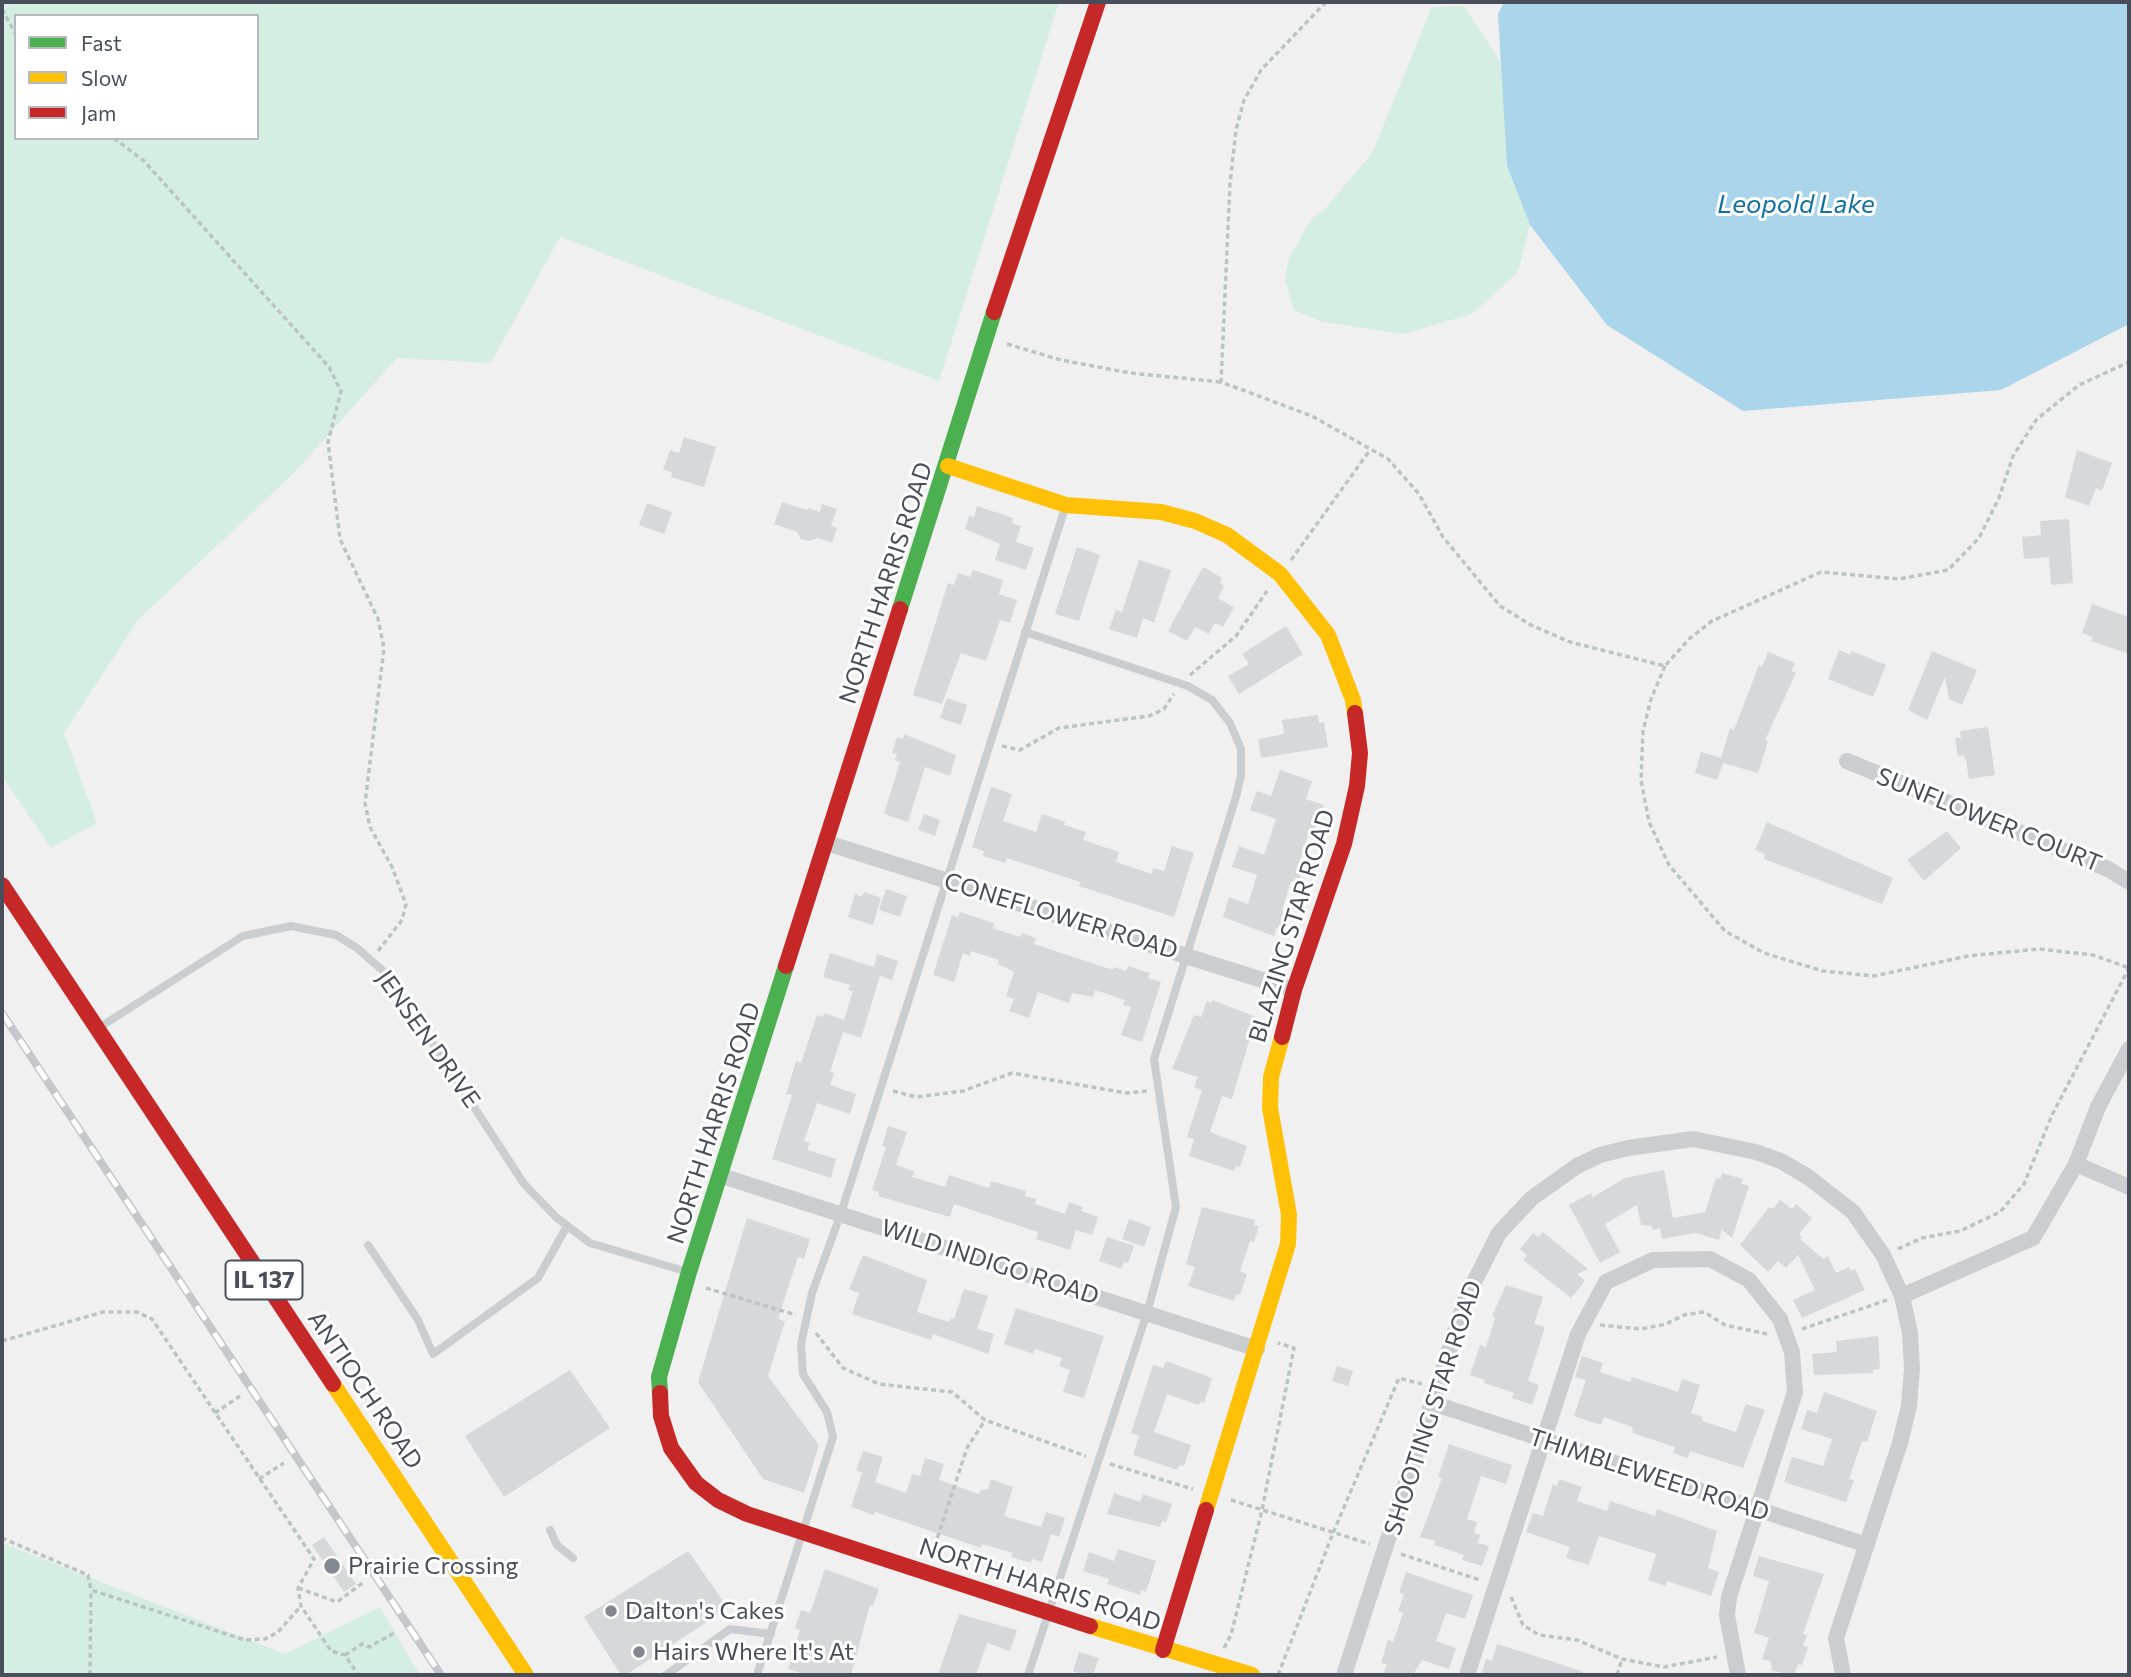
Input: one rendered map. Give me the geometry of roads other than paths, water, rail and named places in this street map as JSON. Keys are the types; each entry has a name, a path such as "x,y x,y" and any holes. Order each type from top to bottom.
{"street":[{"name":"NORTH HARRIS ROAD","path":"1098,2 1027,210 948,466 689,1272 659,1377 661,1416 671,1447 696,1483 718,1500 804,1534 927,1571 1163,1650 1253,1675"},
{"name":"BLAZING STAR ROAD","path":"948,466 1066,505 1131,508 1195,521 1227,535 1280,574 1328,635 1353,699 1360,753 1357,786 1344,844 1294,990 1271,1077 1270,1108 1289,1215 1288,1244 1163,1650"},
{"name":"SUNFLOWER COURT","path":"1847,761 2108,869 2129,882"},
{"name":"CONEFLOWER ROAD","path":"827,843 1294,990"},
{"name":"ANTIOCH ROAD","path":"2,885 526,1675"},
{"path":"1902,1296 2033,1238 2076,1164 2098,1107 2129,1049"},
{"name":"SHOOTING STAR ROAD","path":"1344,1675 1474,1278 1499,1233 1532,1198 1555,1180 1600,1155 1661,1141 1693,1139 1756,1152 1808,1177 1853,1212 1883,1255 1902,1296 1910,1334 1912,1368 1909,1406 1836,1638 1843,1675"},
{"path":"2076,1164 2129,1187"},
{"name":"WILD INDIGO ROAD","path":"722,1176 1147,1313 1259,1343"},
{"path":"1466,1675 1542,1440 1584,1322 1606,1282 1653,1260 1710,1259 1749,1280 1780,1319 1792,1352 1795,1392 1729,1597 1727,1615 1738,1675"},
{"name":"THIMBLEWEED ROAD","path":"1434,1396 1542,1440 1867,1545"}],"lane":[{"path":"757,1675 833,1437 827,1412 803,1374 801,1344 812,1293 841,1213 1066,505"},
{"path":"1025,632 1181,684 1212,700 1230,723 1241,749 1241,775 1236,797 1154,1059 1177,1207 1147,1313 1028,1675"},
{"name":"JENSEN DRIVE","path":"97,1028 219,948 243,936 292,926 336,935 372,960 394,984 524,1184 567,1226 590,1242 608,1250 689,1272"},
{"path":"368,1245 418,1320 433,1354 538,1278 567,1226"},
{"path":"550,1530 557,1545 573,1558"},
{"path":"666,1675 730,1629 771,1634"}],"water":[{"name":"Leopold Lake","path":"1504,2 2129,2 2129,324 2001,390 1743,411 1607,325 1530,225 1507,166 1498,14"}],"railway":[{"path":"2,1013 441,1675"}],"place":[{"name":"Prairie Crossing","path":"332,1566"},
{"name":"Dalton's Cakes","path":"611,1611"},
{"name":"Hairs Where It's At","path":"639,1652"}]}
